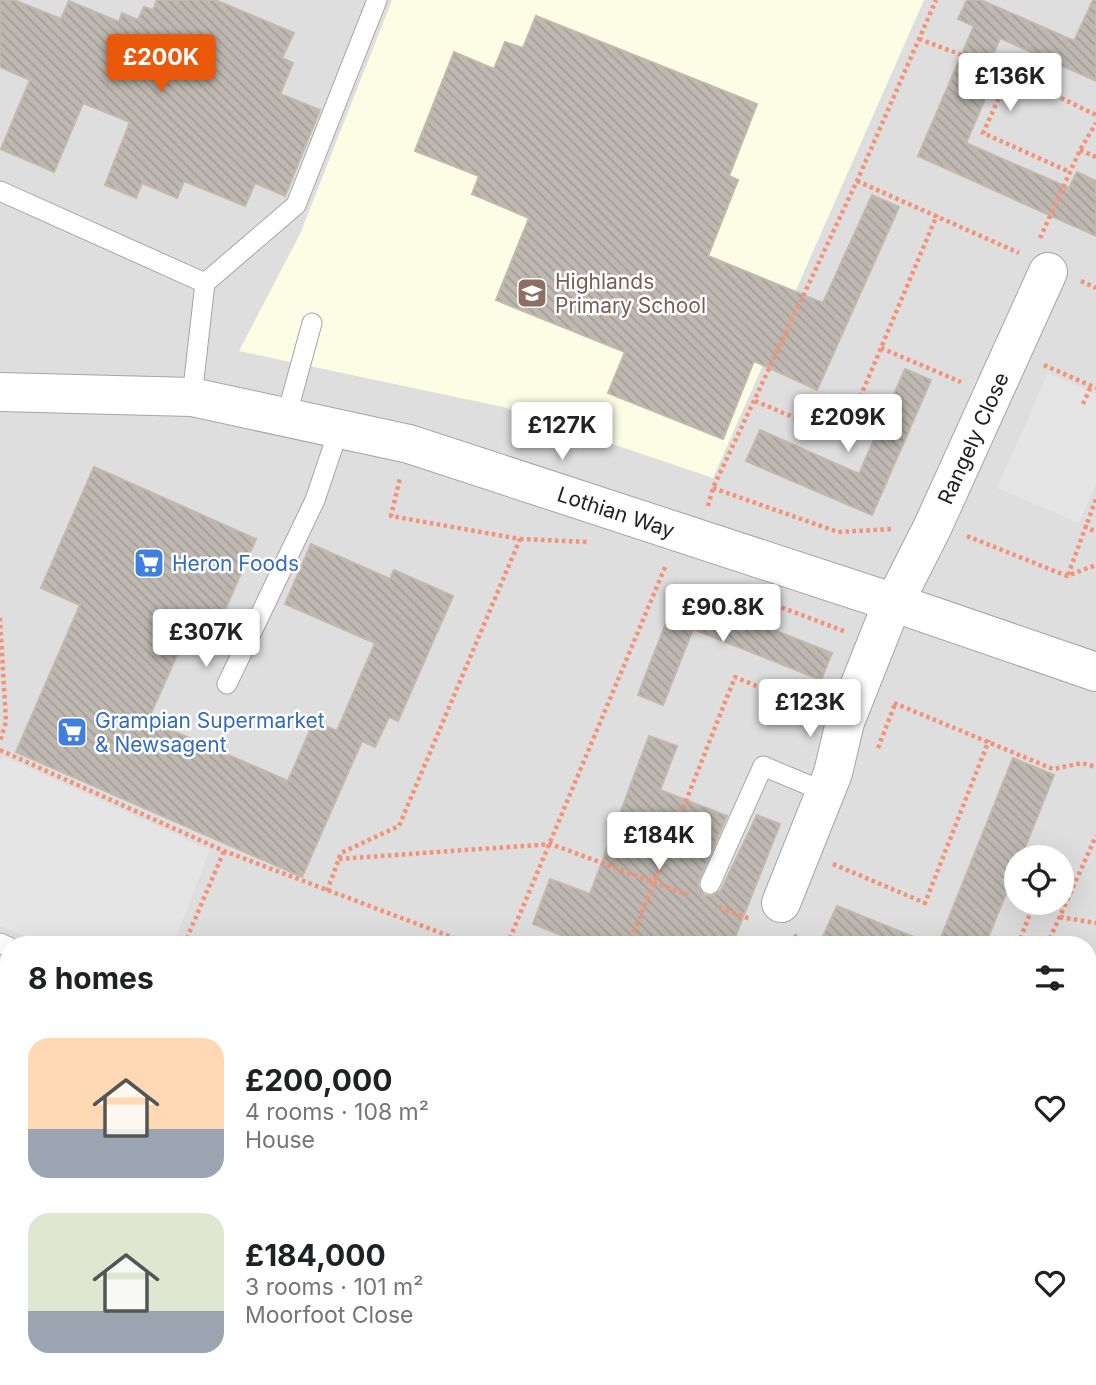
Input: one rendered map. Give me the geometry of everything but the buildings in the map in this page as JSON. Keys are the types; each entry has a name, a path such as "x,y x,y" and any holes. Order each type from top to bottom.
{"street":[{"name":"Rangely Close","path":"775,919 825,792 852,706 877,645 993,396 1047,263"},
{"name":"Lothian Way","path":"0,392 192,397 409,444 700,538 1096,672"}],"lane":[{"path":"192,397 205,283 296,205 377,0"},
{"path":"0,191 205,283"},
{"path":"286,418 312,323"},
{"path":"227,684 315,500 339,429"},
{"path":"705,892 763,766 825,792"}],"path":[{"path":"700,538 713,488 857,181 936,0"},
{"path":"919,39 1010,73 1096,115"},
{"path":"1010,73 983,132 1070,172"},
{"path":"1047,263 1070,172 1096,123"},
{"path":"1080,150 1096,157"},
{"path":"857,181 1047,263 1096,288"},
{"path":"755,401 843,438 937,215"},
{"path":"881,348 993,396"},
{"path":"1044,365 1094,387 1083,404"},
{"path":"327,891 341,853 399,826 520,539 391,516 409,444"},
{"path":"1067,576 1096,499"},
{"path":"1084,526 1096,531"},
{"path":"511,936 666,565"},
{"path":"749,594 877,645"},
{"path":"0,618 3,722 0,741"},
{"path":"633,936 735,677 989,740 1053,769 1082,763 1096,767"},
{"path":"832,863 925,903 989,740"},
{"path":"0,750 224,851 448,936"},
{"path":"1051,936 1096,836"},
{"path":"338,859 551,844 655,883 705,892"},
{"path":"188,936 224,851"},
{"path":"712,905 775,919 795,936"},
{"path":"1021,936 1029,915"},
{"path":"1060,917 1096,923"}],"shaded area":[{"path":"0,0 1096,0 1096,936 0,936"},
{"name":"Highlands Primary School","path":"392,0 924,0 713,478 503,407 239,351 300,234"},
{"path":"1048,373 1096,394 1096,484 1079,523 997,488"},
{"path":"3,756 210,850 177,936 24,936 0,926 0,762"}],"place":[{"name":"Highlands Primary School","path":"532,293"},
{"name":"Heron Foods","path":"149,563"},
{"name":"Grampian Supermarket & Newsagent","path":"72,732"}]}
